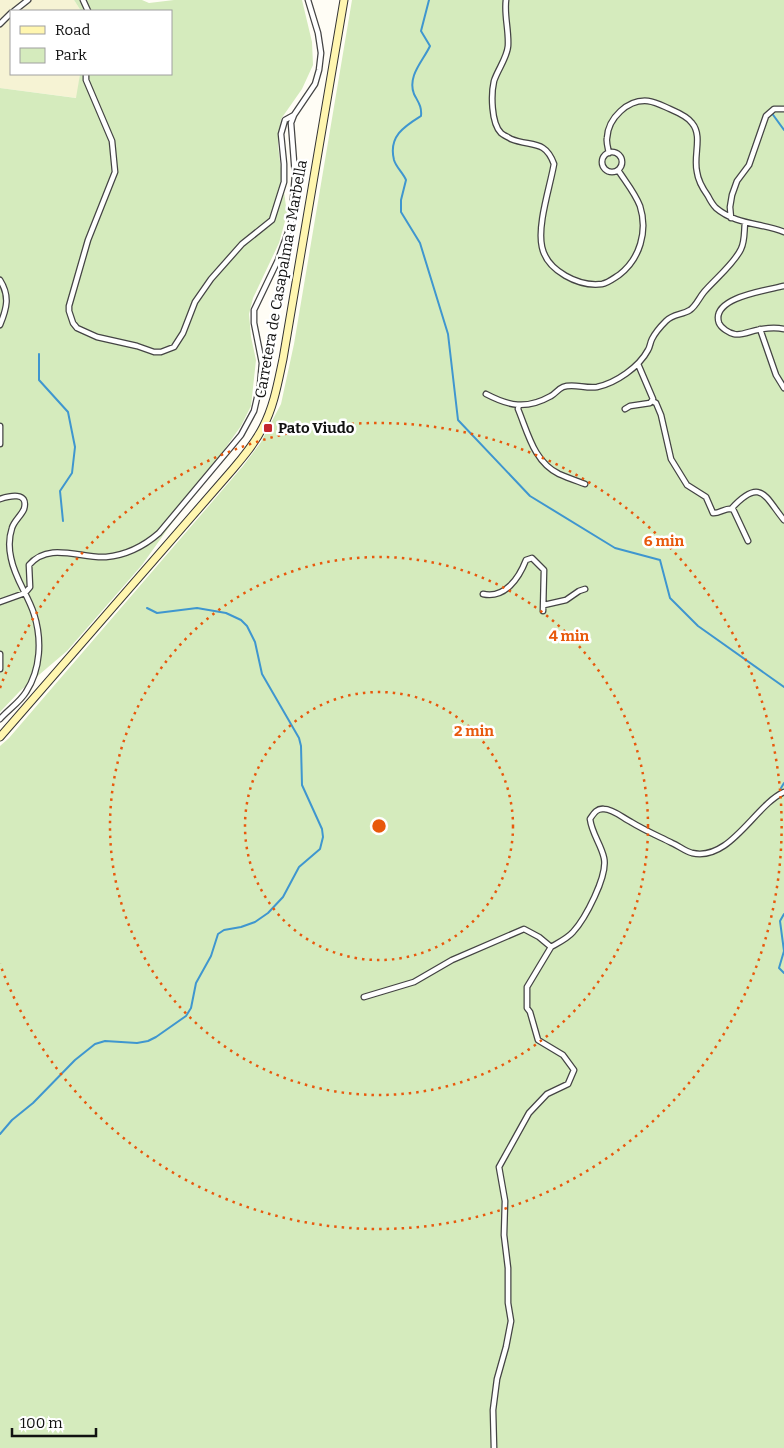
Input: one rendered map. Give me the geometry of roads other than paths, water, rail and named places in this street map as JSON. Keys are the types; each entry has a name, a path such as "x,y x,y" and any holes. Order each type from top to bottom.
{"main road":[{"name":"Carretera de Casapalma a Marbella","path":"0,738 233,470 248,452 264,426 274,400 283,358 344,0"}],"street":[{"path":"16,10 28,0"},
{"path":"0,602 25,593 30,587 29,565 39,556 58,552 105,557 125,554 149,542 158,534 241,435 254,411 260,385 262,362 254,322 254,310 288,237 295,188 291,123 294,115 315,84 319,70 321,53 318,33 308,0"},
{"path":"506,0 504,11 508,47 494,82 492,102 495,121 501,133 513,139 543,147 550,154 554,164 540,234 542,249 548,261 573,280 604,284 624,271 634,259 639,248 643,227 639,204 618,170"},
{"path":"0,24 10,15"},
{"path":"86,75 86,80 112,141 115,172 88,240 69,311 73,323 87,333 112,342 137,346 154,352 161,352 174,347 183,332 195,302 211,278 242,244 272,220 284,182 281,134 285,120 294,115"},
{"path":"608,153 618,154 622,159 622,165 618,170 611,172 604,166 603,160 608,153 607,138 612,121 623,109 634,103 647,101 658,103 692,122 698,139 696,172 702,187 715,207 731,218 784,232"},
{"path":"731,218 732,195 737,181 749,165 766,116 774,109 784,109"},
{"path":"486,394 519,406 543,400 563,387 597,387 608,383 638,364 648,350 652,339 666,321 672,316 684,313 693,307 740,252 743,245 745,223"},
{"path":"0,280 6,290 7,300 6,310 0,325"},
{"path":"784,286 740,297 728,302 720,312 719,322 724,329 735,335 760,329 784,329"},
{"path":"760,329 770,360 784,388"},
{"path":"638,364 639,370 653,398 652,400 656,403 661,414 671,459 687,485 706,497 714,513 731,509 744,497 753,492 762,493 767,496 784,520"},
{"path":"625,409 630,406 648,403 652,400"},
{"path":"519,406 518,410 538,455 558,474 585,484"},
{"path":"0,426 0,444"},
{"path":"0,499 14,495 20,497 24,502 24,509 12,529 11,558 18,581 34,615 39,640 38,665 26,692 0,719"},
{"path":"731,509 734,511 748,542"},
{"path":"482,594 488,596 502,592 512,585 526,560 530,557 538,562 544,570 543,611"},
{"path":"544,604 566,600 584,589"},
{"path":"0,654 0,669"},
{"path":"494,1448 493,1410 511,1321 508,1303 508,1268 504,1235 504,1200 499,1167 529,1113 547,1094 568,1084 574,1070 563,1055 538,1040 530,1012 527,1008 527,988 551,947 572,933 582,919 604,875 604,857 591,830 590,819 600,809 610,810 684,850 700,854 709,853 732,840 769,802 784,792"},
{"path":"364,997 414,982 452,960 524,929 539,937 551,947"}],"waterway":[{"path":"429,0 421,31 430,46 414,75 412,87 420,107 421,116 399,133 393,144 393,152 395,163 406,180 401,200 401,212 420,243 448,334 458,420 530,496 615,548 660,560 670,598 698,626 784,687"},
{"path":"771,112 784,130"},
{"path":"39,354 39,380 68,412 75,447 72,473 60,491 63,521"},
{"path":"0,1134 12,1120 33,1103 75,1060 95,1044 105,1041 137,1043 148,1041 186,1016 191,1008 196,983 211,956 218,934 224,930 255,922 268,913 283,897 299,867 320,849 323,837 322,829 302,785 299,738 262,674 255,642 247,626 241,620 226,613 197,608 157,613 147,608"},
{"path":"781,788 784,783"},
{"path":"784,914 780,921 784,951 779,968 784,973"}],"place":[{"name":"Pato Viudo","path":"268,428"}]}
